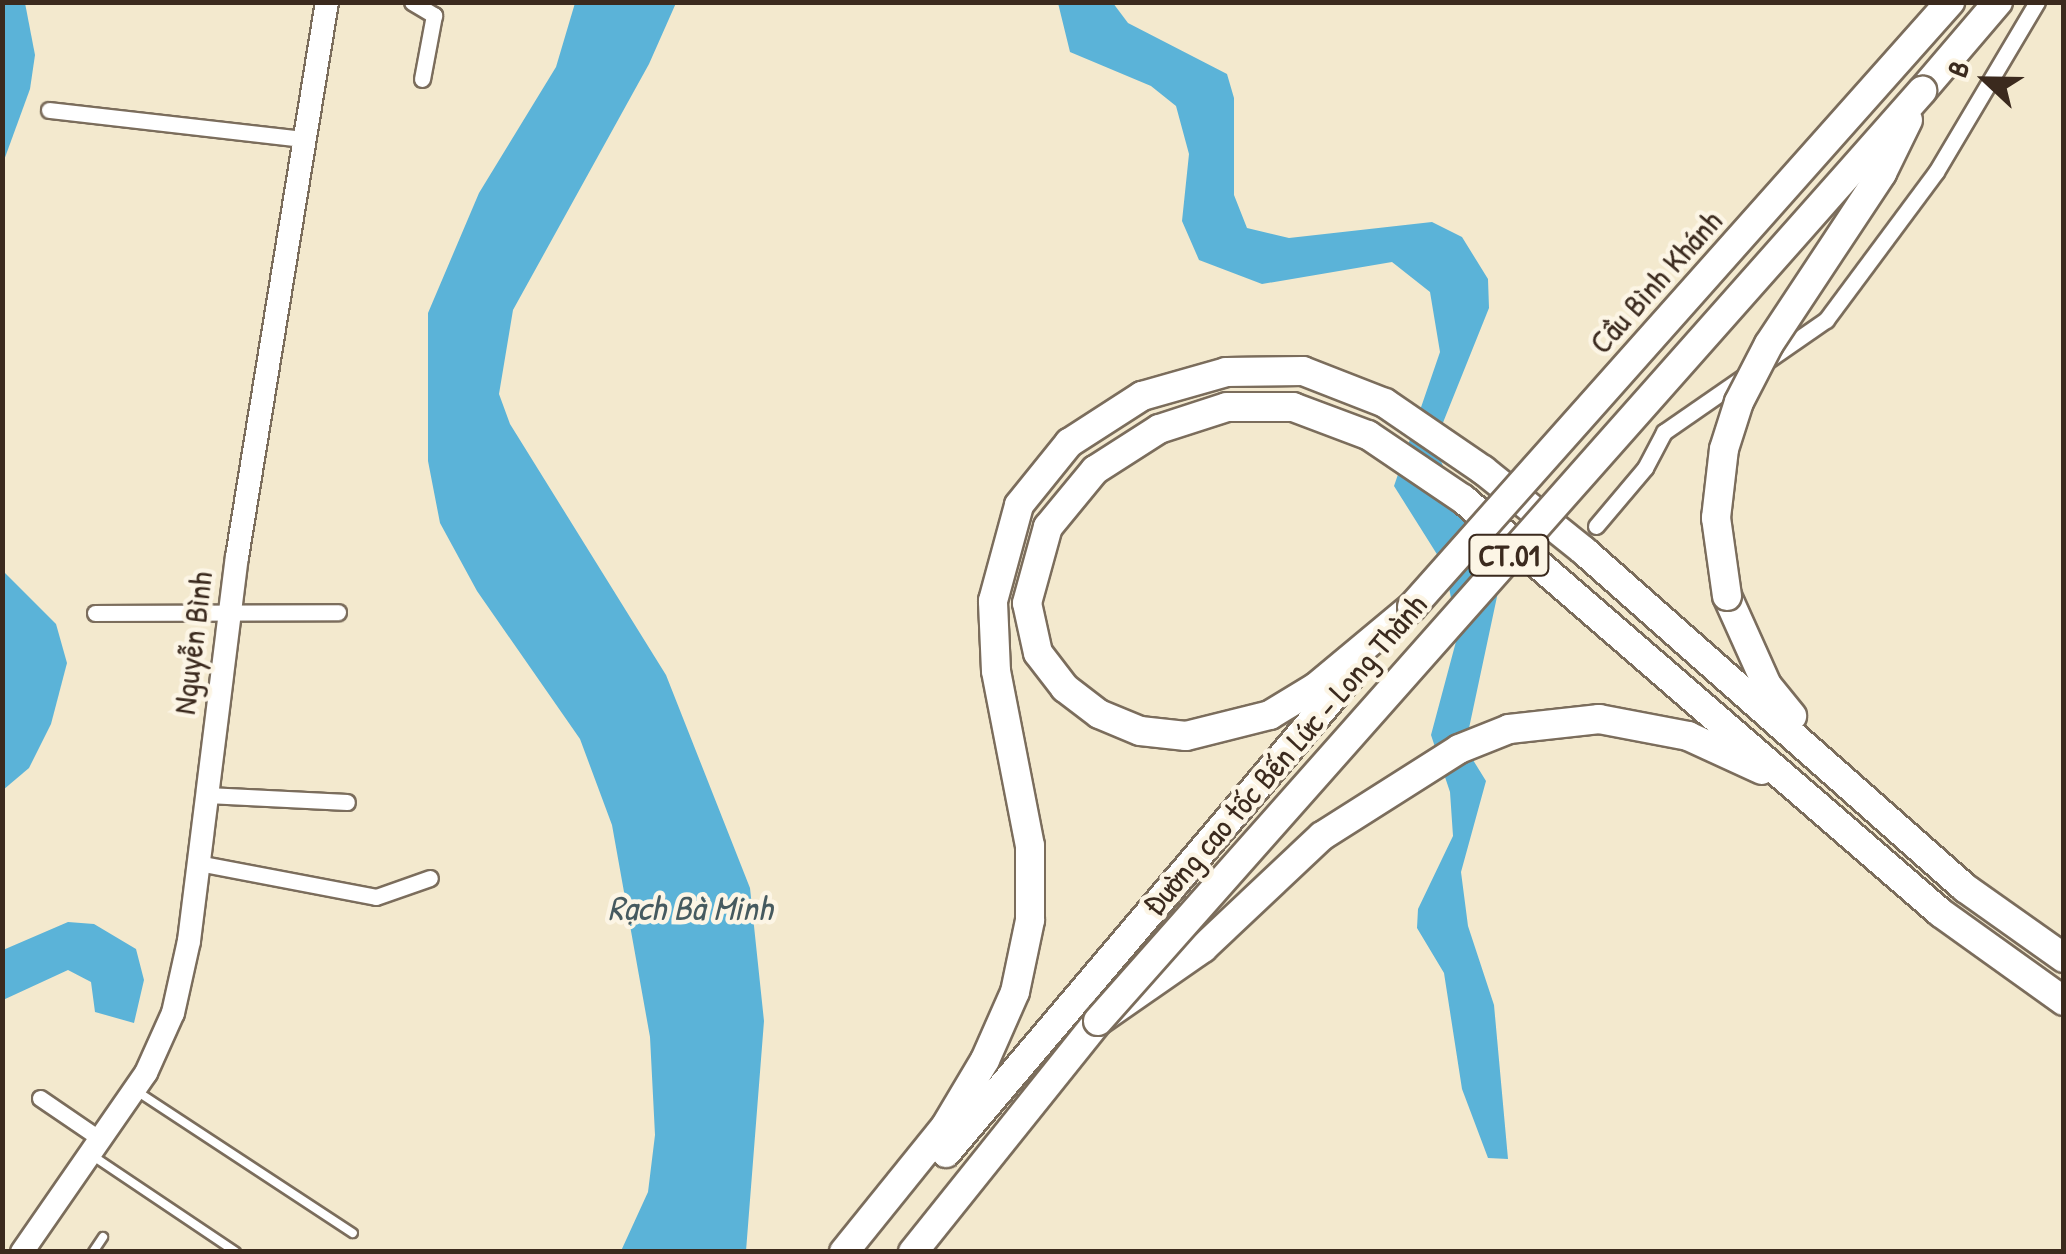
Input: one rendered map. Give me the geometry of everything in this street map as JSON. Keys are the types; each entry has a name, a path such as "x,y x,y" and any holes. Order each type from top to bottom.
{"highway":[{"name":"Cầu Bình Khánh","path":"1412,607 1950,2"},
{"name":"CT.01","path":"1922,91 1998,2"},
{"path":"1843,779 1767,685 1727,596 1716,518 1724,450 1739,402 1769,344 1882,172 1922,91"},
{"name":"Đường cao tốc Bến Lức - Long Thành","path":"912,1252 1098,1021 1922,91"},
{"path":"844,1252 944,1127 986,1060 1015,992 1030,920 1030,846 1004,716 994,600 1018,505 1069,443 1142,396 1226,372 1304,371 1385,403 1482,470 1843,779 1964,888 2064,958"},
{"path":"1412,607 1316,687 1228,730 1186,736 1140,731 1099,714 1065,688 1038,653 1027,604 1048,527 1095,470 1159,429 1227,407 1293,407 1368,436 1463,499 1941,913 2064,1001"},
{"name":"Đường cao tốc Bến Lức - Long Thành","path":"867,1252 1065,1006 1412,607"},
{"path":"1098,1021 1203,948 1322,836 1458,749 1556,720 1654,726 1762,770 1845,828"}],"main road":[{"name":"Nguyễn Bình","path":"22,1252 163,1044 173,1012 198,863 229,615 327,2"}],"street":[{"path":"412,2 434,15 422,79"},
{"path":"1596,526 1645,468 1664,432 1826,320 1936,172 2010,41 2038,2"},
{"path":"49,110 304,139"},
{"path":"95,613 338,612"},
{"path":"207,794 346,802"},
{"path":"198,863 376,897 430,878"},
{"path":"40,1098 95,1146"}],"lane":[{"path":"134,1090 353,1233"},
{"path":"95,1146 236,1252"},
{"path":"93,1252 103,1237"}],"water":[{"path":"3,2 25,3 35,55 30,89 3,163"},
{"name":"Rạch Bà Minh","path":"575,3 676,3 649,64 513,310 499,394 510,424 666,675 750,888 764,1021 746,1251 621,1251 648,1192 655,1135 650,1037 612,825 580,739 477,591 440,523 428,461 428,313 479,193 556,67"},
{"path":"1058,3 1113,3 1128,23 1227,74 1234,98 1234,195 1247,228 1289,238 1432,222 1462,237 1488,279 1489,308 1434,445 1498,592 1465,747 1486,781 1461,872 1468,926 1494,1005 1508,1159 1488,1158 1462,1089 1444,973 1417,928 1418,909 1453,836 1450,792 1431,735 1458,634 1445,567 1394,486 1440,352 1430,292 1392,262 1262,284 1199,260 1182,221 1189,154 1176,106 1151,86 1070,52"},
{"path":"3,571 56,624 67,663 51,724 29,768 3,790"},
{"path":"68,922 94,924 136,949 144,980 134,1023 95,1012 91,982 68,970 3,1000 3,950"}]}
